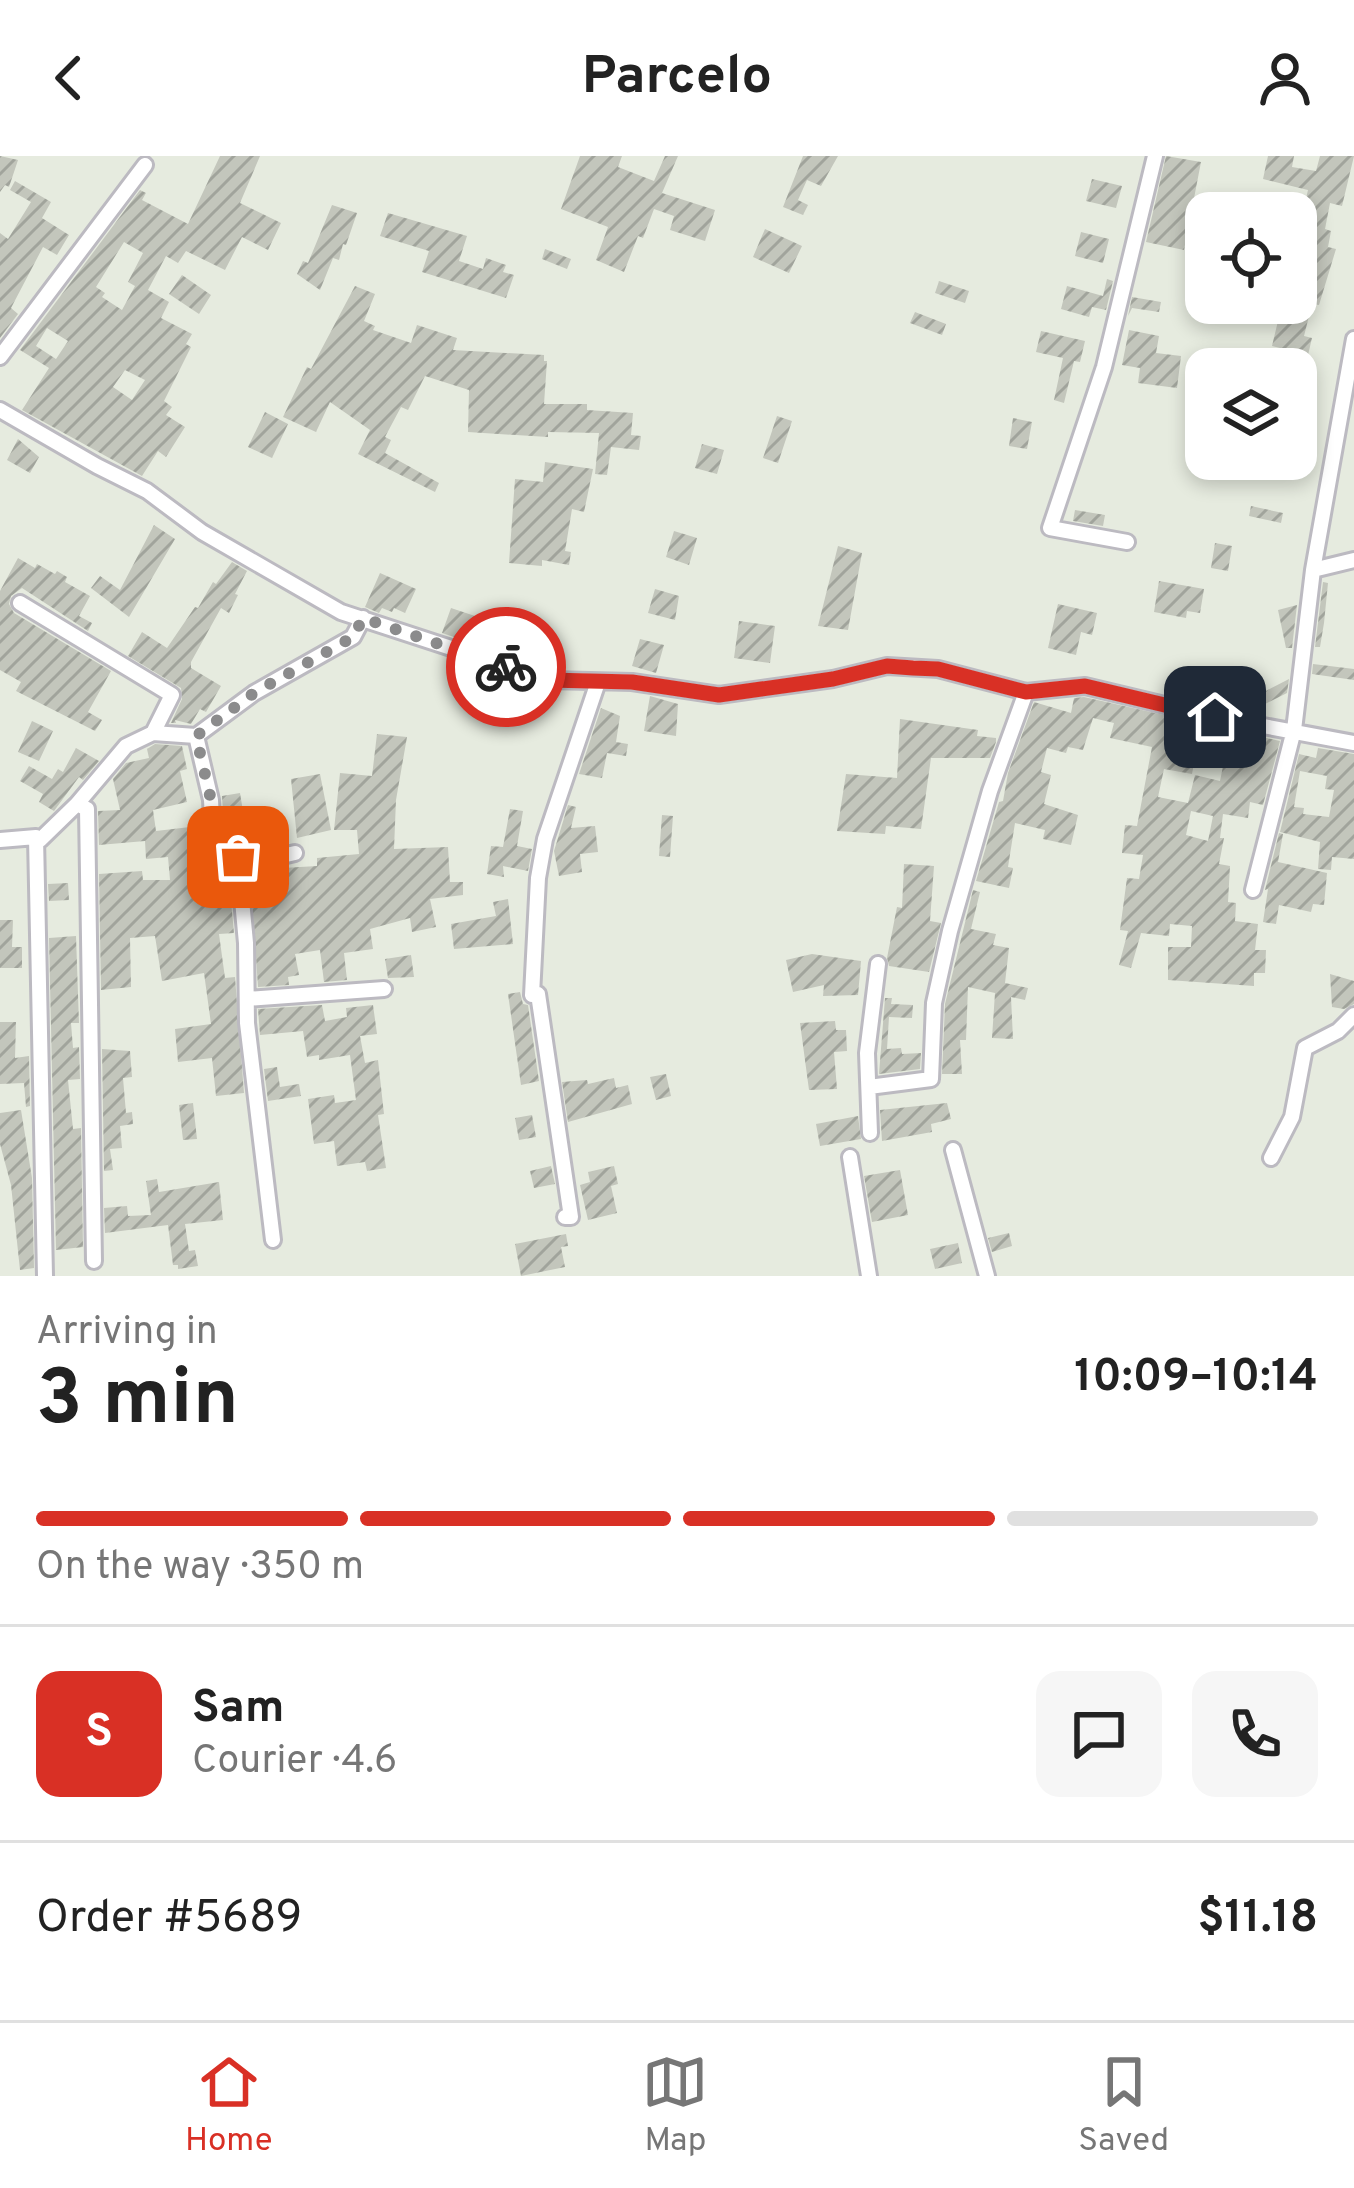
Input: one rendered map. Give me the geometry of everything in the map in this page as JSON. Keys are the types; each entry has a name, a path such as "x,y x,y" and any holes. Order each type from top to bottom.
{"street":[{"path":"1127,542 1050,528 1105,367 1155,156"},
{"path":"0,357 145,165"},
{"path":"1253,890 1294,730 1313,570 1354,339"},
{"path":"0,410 147,491 202,532 340,612 548,680 632,682 719,695 833,679 887,666 938,669 1026,692 1085,686 1354,743"},
{"path":"1313,570 1354,560"},
{"path":"20,603 172,695 153,733"},
{"path":"0,840 40,840 126,746 153,733 196,736 254,693 353,637 363,618"},
{"path":"565,1217 571,1216 565,1172 538,994 532,995 533,942 545,839 598,682"},
{"path":"868,1087 931,1079 934,1003 950,931 990,791 1026,692"},
{"path":"196,736 211,800 214,857 269,859 295,853"},
{"path":"76,804 87,808 94,1261"},
{"path":"36,837 45,1276"},
{"path":"238,857 247,999 273,1240"},
{"path":"870,1133 867,1053 878,964"},
{"path":"247,999 384,989"},
{"path":"1271,1158 1292,1118 1305,1048 1338,1031 1354,1016"},
{"path":"953,1150 986,1276"},
{"path":"850,1157 869,1276"}],"building":[{"path":"0,156 18,160 9,187 5,185 0,192"},
{"path":"220,156 260,156 240,203 281,223 268,250 242,237 225,270 186,251 178,263 166,256 148,290 169,302 161,318 192,334 186,344 191,347 164,401 172,407 166,415 185,427 166,457 158,451 142,476 22,410 49,368 20,350 140,190 146,193 142,200 188,224","holes":["124,242 143,253 128,282 135,286 122,310 96,287","47,328 68,341 56,359 36,346","125,370 145,380 132,400 113,387"]},
{"path":"580,156 622,156 618,167 654,181 665,156 678,156 662,193 715,210 705,241 670,230 674,216 654,209 624,272 596,260 608,227 561,209"},
{"path":"803,156 838,156 821,186 807,180 798,200 808,205 803,215 783,207"},
{"path":"1166,156 1201,162 1195,192 1185,192 1184,250 1146,242"},
{"path":"1268,156 1294,156 1292,167 1316,171 1320,156 1354,156 1342,206 1330,203 1325,229 1331,231 1328,247 1336,249 1319,305 1317,192 1263,179"},
{"path":"1092,179 1122,186 1116,208 1086,201"},
{"path":"15,181 51,202 42,218 69,235 57,255 43,247 11,308 18,314 0,338 0,233 8,239 31,202 10,190"},
{"path":"332,205 357,213 339,260 333,258 320,290 297,274 303,261 308,263"},
{"path":"388,213 467,236 459,261 483,269 486,258 506,265 503,272 514,275 506,298 422,272 429,251 380,236"},
{"path":"765,229 802,246 789,273 753,257"},
{"path":"1081,232 1109,239 1103,263 1075,256"},
{"path":"545,249 571,259 567,269 542,259"},
{"path":"182,275 211,295 199,314 169,294"},
{"path":"1107,279 1113,281 1106,310 1092,307 1089,317 1061,309 1067,286 1103,296"},
{"path":"939,281 969,291 965,303 935,293"},
{"path":"355,286 375,294 364,321 375,326 373,330 411,343 417,325 457,338 453,350 544,355 544,404 587,404 587,410 633,413 631,435 641,436 639,450 611,447 607,475 595,474 599,433 548,432 548,437 468,432 469,390 425,376 408,410 401,407 385,437 391,440 385,453 439,483 435,492 358,454 370,430 330,402 316,432 283,417"},
{"path":"1132,297 1161,302 1159,312 1132,308 1128,316"},
{"path":"915,312 946,324 942,335 910,323"},
{"path":"1277,324 1307,324 1304,336 1312,338 1310,348 1272,346"},
{"path":"1129,330 1159,336 1156,353 1181,356 1177,388 1138,383 1140,368 1122,365"},
{"path":"1041,331 1085,341 1080,362 1074,361 1064,403 1054,400 1063,358 1036,352"},
{"path":"265,412 288,424 272,458 248,447"},
{"path":"777,416 792,421 778,463 763,458"},
{"path":"1013,418 1032,422 1027,449 1009,446"},
{"path":"18,439 39,457 30,473 7,460"},
{"path":"702,444 724,450 717,474 695,468"},
{"path":"545,462 593,469 584,512 572,509 565,551 571,552 569,565 542,560 542,566 509,563 515,479 543,482"},
{"path":"1251,506 1283,513 1281,523 1249,516"},
{"path":"1075,510 1105,515 1103,526 1073,521"},
{"path":"154,525 175,539 129,617 91,588 100,576 120,590"},
{"path":"674,531 697,538 689,565 666,557"},
{"path":"1215,543 1232,546 1228,571 1211,568"},
{"path":"838,546 862,553 848,630 818,626"},
{"path":"18,558 35,568 37,564 57,571 67,577 65,582 90,596 79,616 92,623 88,631 22,588 9,604 14,613 111,671 88,712 102,720 95,731 16,691 21,682 0,670 0,591"},
{"path":"232,562 247,571 238,595 229,613 221,608 191,662 191,668 221,686 206,712 200,709 191,724 171,723 182,699 181,688 128,656 142,632 167,648"},
{"path":"380,573 416,589 405,613 382,608 379,613 365,607"},
{"path":"1159,581 1204,589 1200,613 1187,611 1186,618 1154,612"},
{"path":"1323,582 1328,583 1324,623 1320,647 1315,647"},
{"path":"655,589 679,596 675,620 648,613"},
{"path":"1058,604 1097,613 1092,635 1081,632 1076,655 1048,648"},
{"path":"1297,605 1292,648 1286,648 1278,610"},
{"path":"451,608 478,617 469,642 442,633"},
{"path":"739,621 775,626 770,663 734,658"},
{"path":"640,639 664,645 656,673 632,666"},
{"path":"1313,664 1354,669 1354,680 1312,674"},
{"path":"1289,679 1287,693 1265,704 1260,694"},
{"path":"650,696 678,704 676,736 644,731"},
{"path":"1074,698 1280,741 1263,805 1250,802 1248,818 1223,814 1220,838 1224,838 1219,864 1230,866 1228,902 1236,903 1235,921 1258,924 1255,950 1266,950 1265,973 1254,973 1254,986 1168,980 1168,947 1191,947 1192,926 1170,924 1169,936 1141,933 1131,968 1119,965 1128,931 1120,930 1127,878 1139,879 1143,855 1122,853 1125,825 1137,826 1152,747 1110,738 1114,723 1093,718 1083,750 1068,747 1066,753 1047,748 1041,772 1051,775 1044,804 1078,815 1071,845 1043,839 1045,830 1015,823 1009,888 976,881 1034,702 1071,713","holes":["1203,742 1227,747 1220,781 1195,775 1188,803 1158,797 1164,769 1192,774 1197,747 1202,748","1191,811 1213,816 1208,841 1186,835"]},
{"path":"601,708 620,716 616,742 628,744 626,756 607,753 602,778 579,774"},
{"path":"900,719 978,730 977,736 996,738 996,742 990,758 931,758 921,829 886,826 885,834 837,831 846,774 897,778"},
{"path":"32,721 53,731 39,761 18,752"},
{"path":"377,734 407,737 396,800 394,849 448,847 450,882 463,882 463,895 430,899 436,927 412,932 410,918 370,929 373,949 344,953 347,980 324,982 320,950 295,954 299,975 288,977 289,985 258,987 250,870 317,866 317,858 359,854 357,830 334,830 340,773 372,776"},
{"path":"155,744 182,746 187,769 180,771 187,802 153,810 156,831 190,827 190,832 201,831 205,864 228,869 234,933 219,934 225,978 235,977 244,1093 216,1096 212,1058 178,1062 175,1029 211,1024 204,973 162,981 155,936 130,938 131,987 101,990 99,874 142,871 143,880 170,880 168,857 146,859 145,841 99,845 98,811 120,810 113,779 126,763 149,758 147,749"},
{"path":"76,748 99,761 83,780 79,777 54,811 39,802 43,794 20,781 29,766 52,779 58,769 63,772"},
{"path":"1318,748 1354,754 1354,859 1332,857 1331,870 1318,869 1320,842 1280,832 1299,754 1316,758","holes":["1300,771 1327,776 1325,789 1334,790 1329,817 1303,814 1304,808 1294,807"]},
{"path":"320,774 331,830 297,838 291,779"},
{"path":"240,793 260,847 225,846 222,796"},
{"path":"568,805 576,807 571,828 595,826 598,852 580,854 582,872 559,876 554,851"},
{"path":"510,809 523,811 517,846 532,849 528,871 503,866 504,877 487,874 491,846 503,847"},
{"path":"662,815 673,816 670,857 659,856"},
{"path":"1279,833 1283,834 1278,862 1327,873 1324,905 1313,904 1311,912 1279,905 1276,924 1263,922 1265,890"},
{"path":"904,864 934,866 930,921 941,923 929,972 889,966 887,958 897,907 902,908"},
{"path":"68,883 69,900 49,901 48,884"},
{"path":"973,890 980,892 971,929 996,934 993,945 1009,948 1005,983 1028,988 1025,1000 1011,997 1013,1039 992,1038 995,993 968,987 966,1040 960,1040 962,1074 942,1074 945,1004"},
{"path":"508,899 513,944 454,949 451,924 496,916 493,902"},
{"path":"0,920 13,920 12,947 22,947 22,968 0,968"},
{"path":"76,936 79,1023 71,1023 73,1048 79,1047 80,1079 68,1080 73,1129 81,1128 83,1247 56,1250 49,938"},
{"path":"812,954 861,961 858,995 823,996 824,985 793,992 786,960"},
{"path":"411,955 414,977 388,978 385,959"},
{"path":"1330,974 1354,981 1354,1004 1344,1009 1332,1007"},
{"path":"520,992 523,1004 528,1005 539,1081 521,1085 508,994"},
{"path":"885,998 892,998 891,1004 913,1005 912,1018 889,1017 887,1049 921,1053 920,1069 879,1074"},
{"path":"322,1005 325,1021 347,1017 346,1008 373,1005 377,1034 360,1036 365,1063 378,1060 384,1114 378,1115 386,1168 367,1171 365,1162 337,1166 334,1141 314,1144 308,1099 334,1095 335,1103 356,1100 350,1055 307,1057 303,1031 260,1035 258,1009"},
{"path":"835,1021 836,1030 846,1030 847,1051 834,1052 837,1089 809,1090 800,1023"},
{"path":"0,1022 16,1022 15,1058 29,1056 30,1106 26,1107 24,1083 0,1084"},
{"path":"102,1049 130,1051 132,1077 123,1078 126,1113 132,1112 133,1124 120,1126 122,1148 110,1149 113,1170 104,1171"},
{"path":"277,1067 280,1087 299,1084 301,1096 268,1101 264,1069"},
{"path":"666,1074 671,1096 656,1100 650,1077"},
{"path":"614,1078 616,1088 628,1085 632,1104 568,1122 562,1082 587,1080 588,1084"},
{"path":"193,1103 197,1139 183,1140 179,1105"},
{"path":"947,1103 951,1119 931,1124 932,1132 882,1141 880,1110"},
{"path":"21,1110 32,1178 34,1268 20,1270 11,1185 0,1144 0,1113"},
{"path":"532,1115 536,1137 519,1140 515,1118"},
{"path":"858,1116 861,1139 820,1146 816,1124"},
{"path":"551,1166 555,1184 534,1188 530,1171"},
{"path":"614,1166 618,1184 611,1186 617,1213 588,1220 580,1185 590,1182 588,1172"},
{"path":"900,1170 908,1215 872,1222 864,1176"},
{"path":"157,1179 159,1192 219,1182 223,1220 185,1224 189,1251 195,1250 198,1266 178,1269 173,1265 168,1225 105,1233 104,1208 127,1206 128,1216 151,1215 146,1181"},
{"path":"1009,1233 1012,1246 992,1252 988,1238"},
{"path":"566,1234 568,1246 561,1247 565,1267 521,1276 515,1244"},
{"path":"958,1243 962,1263 935,1269 930,1249"}],"way so far":[{"path":"238,857 214,857 211,800 196,736 254,693 353,637 363,618 506,667"}],"route":[{"path":"506,667 548,680 632,682 719,695 833,679 887,666 938,669 1026,692 1085,686 1215,717"}]}
